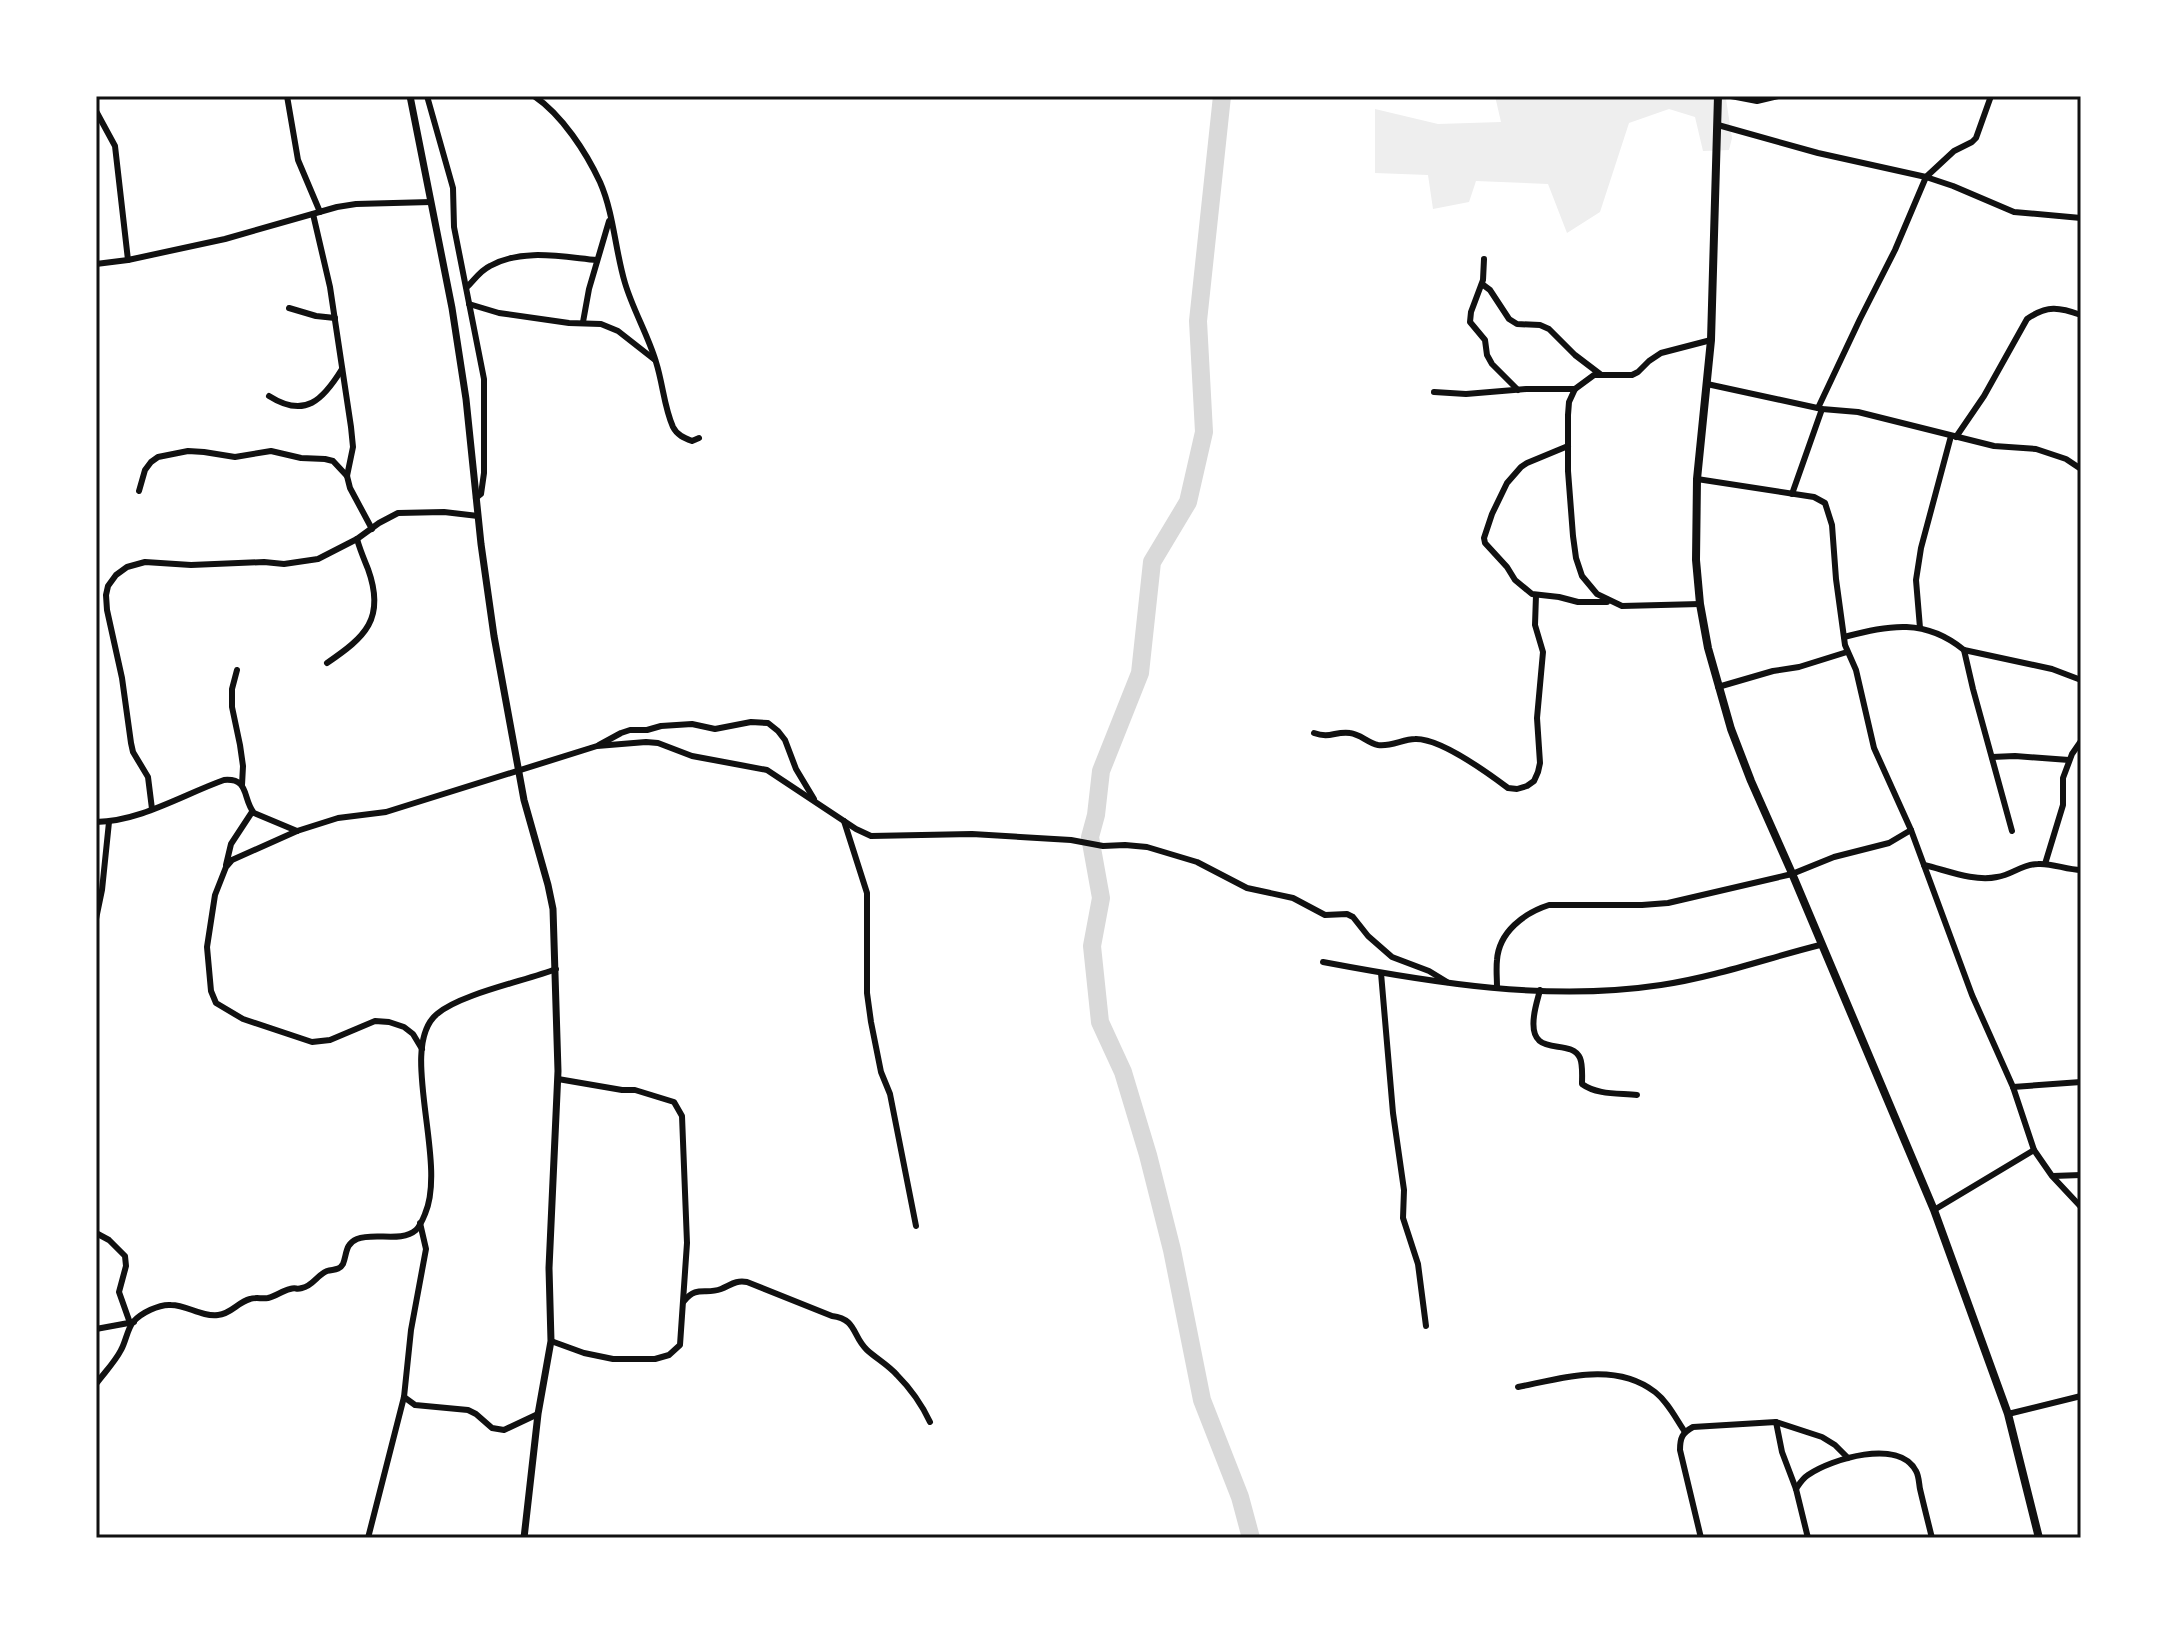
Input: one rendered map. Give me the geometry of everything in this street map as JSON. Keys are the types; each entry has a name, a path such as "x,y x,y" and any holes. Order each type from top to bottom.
{"main road":[{"path":"1718,96 1711,340 1697,479 1696,560 1700,604 1718,687 1751,781 1934,1210 2008,1414 2039,1538"}],"street":[{"path":"287,96 298,160 316,213 335,318 353,447 347,476"},
{"path":"410,96 452,308 494,636 527,816 553,909 558,1079 549,1268 551,1341 538,1414 524,1538"},
{"path":"427,96 453,188 454,227 484,379 484,473 481,494 476,498"},
{"path":"534,96 562,124 601,183 624,280 656,361 675,430 692,441 699,438"},
{"path":"1731,96 1757,101 1778,96"},
{"path":"1792,494 1820,409 1926,177 1954,151 1976,138 1991,96"},
{"path":"96,111 115,146 128,260"},
{"path":"1718,125 1818,153 1926,177 2014,212 2081,218"},
{"path":"96,264 225,239 356,204 431,202"},
{"path":"583,322 589,289 610,217"},
{"path":"467,287 486,267 508,258 538,255 597,260"},
{"path":"1484,259 1482,284 1470,322 1485,340 1492,364 1518,390"},
{"path":"1482,284 1490,290 1509,319 1517,324 1540,325 1549,329 1600,374"},
{"path":"469,304 499,313 569,323 601,324 618,331 656,361"},
{"path":"289,308 335,318"},
{"path":"1920,628 1916,580 1921,548 1954,436 1984,396 2027,319 2038,311 2054,308 2081,315"},
{"path":"1700,604 1622,606 1597,594 1582,576 1576,558 1568,471 1569,402 1575,389 1594,375 1632,375 1661,353 1711,340"},
{"path":"269,396 281,404 309,405 325,395 342,369"},
{"path":"1707,384 1820,409 1858,412 1994,446 2036,449 2066,459 2081,469"},
{"path":"1434,392 1466,394 1575,389"},
{"path":"1568,446 1527,463 1507,483 1485,532 1485,543 1515,580 1536,595 1578,602 1611,602"},
{"path":"139,491 145,470 151,462 158,457 188,451 235,457 271,451 301,458 325,459 340,466 347,476 350,488 372,529"},
{"path":"1697,479 1814,497 1825,503 1829,510 1844,637 1856,670 1874,748 1911,830 1972,995 2013,1087 2034,1150 2052,1176 2081,1207"},
{"path":"152,809 148,777 133,752 122,678 106,605 108,586 116,575 127,567 145,562 284,564 318,559 398,513 444,512 478,516"},
{"path":"327,663 362,637 373,616 372,585 357,539"},
{"path":"1314,733 1330,737 1349,733 1386,746 1414,739 1427,740 1445,747 1508,788 1527,786 1534,781 1540,763 1537,718 1543,652 1535,625 1536,595"},
{"path":"1844,637 1870,630 1910,626 1941,634 1964,650 2052,669 2081,680"},
{"path":"1964,650 2012,831"},
{"path":"1718,687 1847,652"},
{"path":"237,670 232,689 232,707 242,755 242,785 252,812 297,831"},
{"path":"226,867 240,855 297,831 338,818 386,812 502,777 518,769 557,760 630,730 661,726 692,724 715,729 751,722 768,723 785,740 796,769 819,805"},
{"path":"2045,864 2061,818 2063,778 2069,760 2081,741"},
{"path":"597,746 658,743 692,756 758,767 776,775 871,836 972,834 1147,847 1176,854 1247,888 1293,898 1325,915 1347,914 1392,957 1429,971 1447,982"},
{"path":"1992,757 2069,760"},
{"path":"96,822 109,822 152,809 224,780 234,780 242,785"},
{"path":"252,812 231,844 215,895 207,947 211,991 216,1003 243,1019 312,1042 330,1040 375,1021 389,1022 413,1034 422,1049"},
{"path":"844,821 867,893 867,993 871,1022 881,1072 890,1094 916,1226"},
{"path":"96,919 109,822"},
{"path":"1497,987 1499,949 1511,927 1535,909 1549,905 1668,903 1792,874 1834,857 1889,843 1911,830"},
{"path":"1924,865 1983,878 1997,877 2026,865 2045,864 2081,870"},
{"path":"1323,962 1416,980 1540,990 1602,991 1663,984 1820,945"},
{"path":"96,1329 132,1322 166,1305 209,1315 228,1313 248,1299 263,1299 291,1289 301,1289 327,1271 338,1269 352,1241 376,1235 409,1234 416,1230 432,1193 433,1174 419,1061 430,1022 438,1013 467,998 556,969"},
{"path":"1381,973 1393,1113 1404,1190 1403,1218 1418,1264 1426,1326"},
{"path":"1540,990 1534,1018 1538,1040 1577,1054 1581,1059 1582,1084 1587,1088 1637,1095"},
{"path":"551,1341 613,1359 655,1359 669,1355 680,1345 687,1243 680,1110 670,1099 635,1090 558,1079"},
{"path":"2013,1087 2081,1082"},
{"path":"1934,1210 2034,1150"},
{"path":"2052,1176 2081,1175"},
{"path":"368,1538 404,1397 411,1330 426,1249 420,1223"},
{"path":"96,1233 109,1240 125,1256 126,1266 119,1294 132,1322 121,1352 96,1384"},
{"path":"684,1301 697,1291 721,1289 738,1281 840,1317 850,1322 865,1348 896,1373 911,1390 930,1422"},
{"path":"1518,1387 1588,1373 1614,1374 1639,1382 1656,1393 1685,1432"},
{"path":"2008,1414 2081,1396"},
{"path":"404,1397 415,1405 472,1412 492,1428 504,1430 538,1414"},
{"path":"1776,1422 1808,1538"},
{"path":"1701,1538 1680,1450 1680,1439 1693,1427 1776,1422 1822,1437 1848,1458"},
{"path":"1796,1489 1804,1477 1848,1458 1874,1453 1898,1456 1916,1472 1932,1538"}],"shaded area":[{"path":"1495,96 1719,96 1726,99 1732,138 1729,150 1703,151 1695,117 1669,109 1629,123 1600,212 1567,233 1548,184 1476,181 1469,202 1433,209 1428,175 1375,173 1375,109 1438,124 1501,122"}],"waterway":[{"path":"1222,96 1198,321 1204,432 1188,502 1152,562 1140,673 1101,771 1090,837 1101,898 1092,946 1100,1022 1123,1072 1148,1155 1172,1250 1202,1400 1240,1497 1251,1538"}]}
